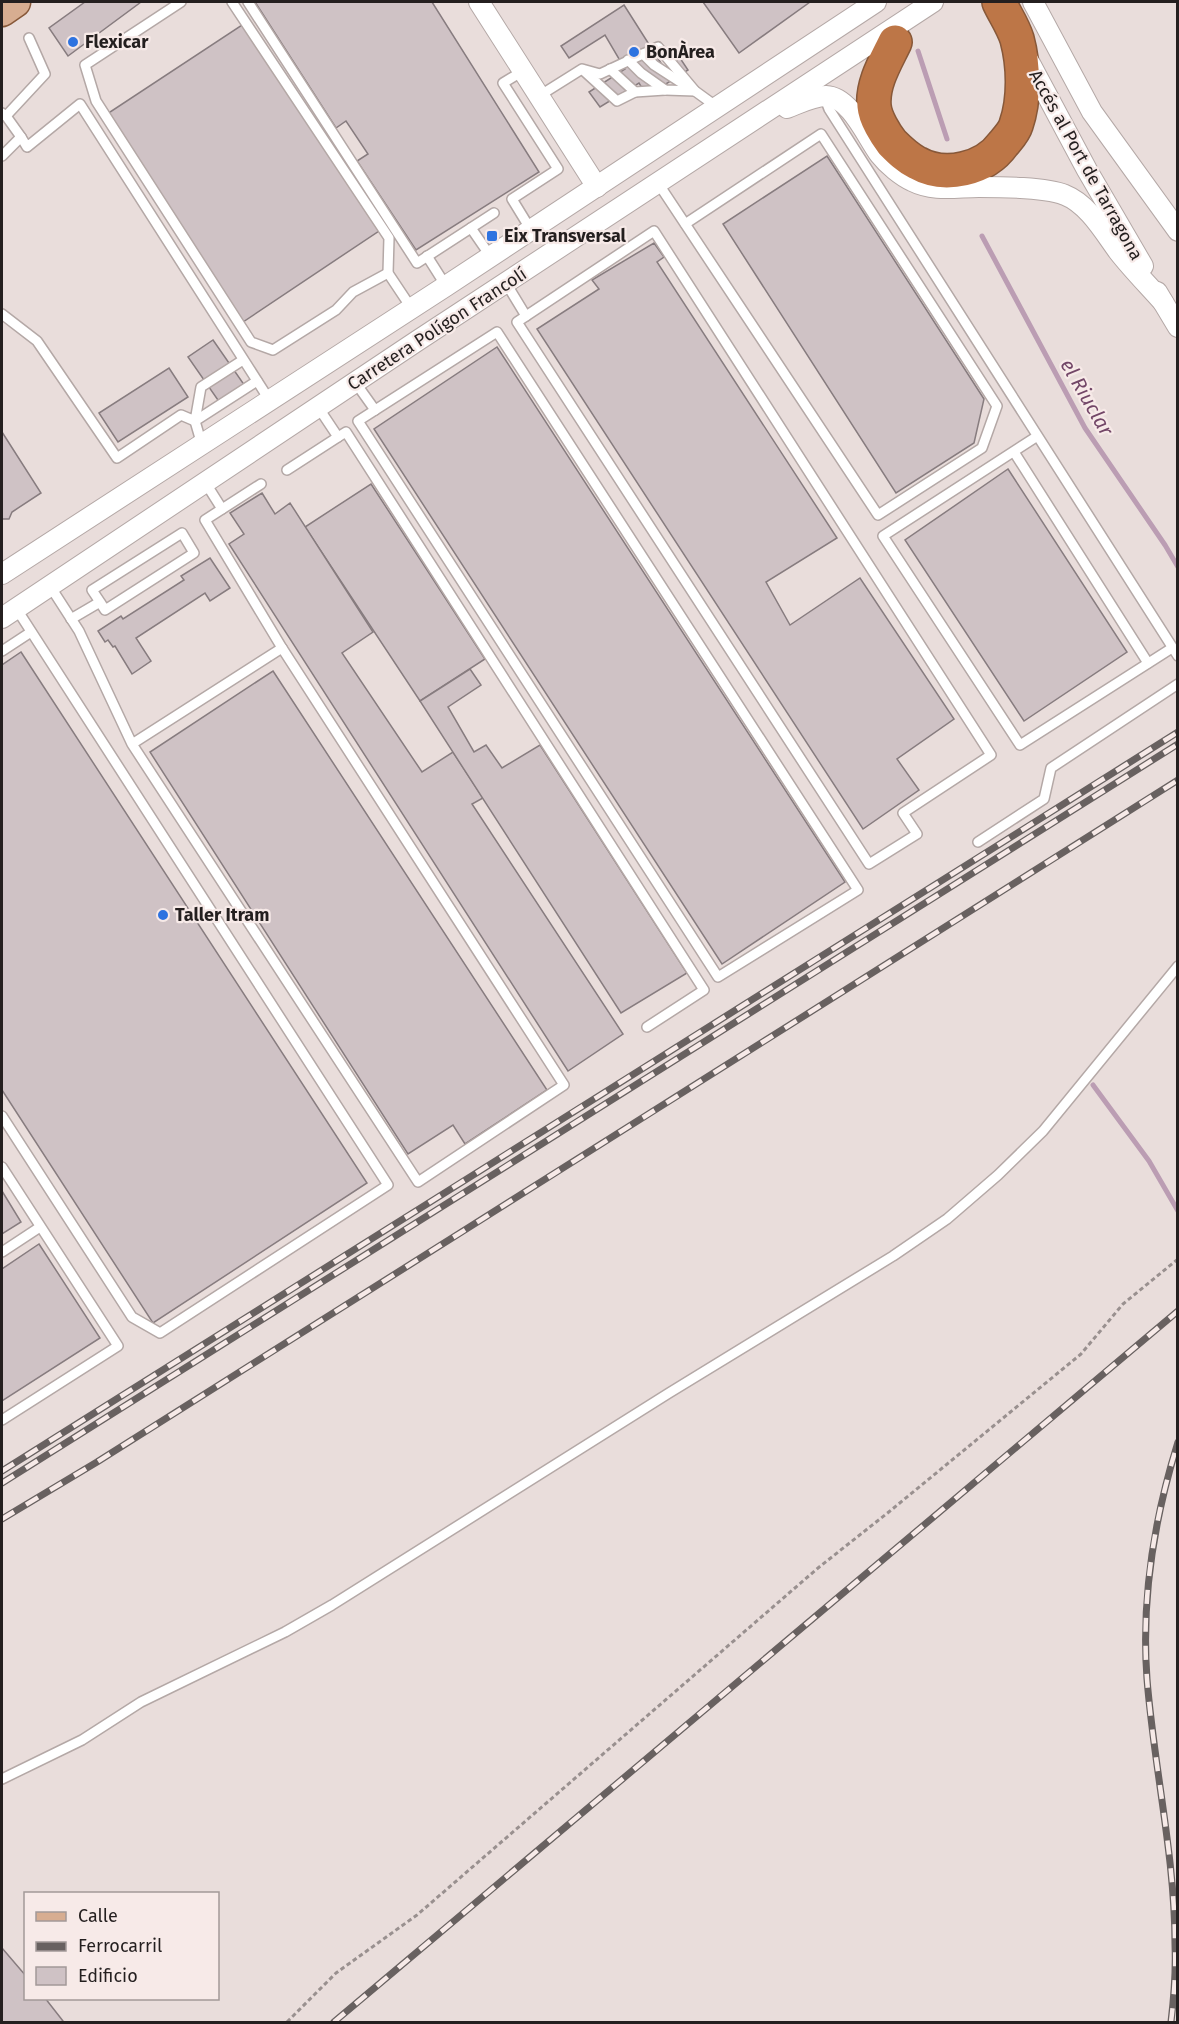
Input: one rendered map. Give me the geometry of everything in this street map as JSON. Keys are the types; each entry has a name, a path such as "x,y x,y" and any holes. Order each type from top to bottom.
{"highway":[{"name":"Accés al Port de Tarragona","path":"999,2 1016,38"},
{"path":"895,42 880,72 875,90 874,108 887,136 903,154 919,165 941,170 958,170 978,164 997,153 1016,127 1022,100 1022,78 1016,38"}],"main road":[{"path":"2,11 15,2"}],"street":[{"path":"479,2 597,187"},
{"name":"Carretera Polígon Francolí","path":"2,574 412,309 876,2"},
{"path":"824,96 829,84 895,42 935,2"},
{"name":"Carretera Polígon Francolí","path":"9,613 355,382 935,2"},
{"name":"Accés al Port de Tarragona","path":"1033,2 1092,112 1178,231"},
{"name":"Accés al Port de Tarragona","path":"1016,38 1087,170 1178,327"},
{"path":"748,124 812,98 830,97 847,106 880,155 910,180 927,187 1027,188 1065,195 1089,213 1119,252 1163,302"}],"lane":[{"path":"181,2 85,65 96,101 251,342 273,350 336,310 353,292 388,273"},
{"path":"232,2 389,238 388,273 412,309"},
{"path":"248,2 417,263 494,213"},
{"path":"30,38 45,74 4,114 27,147 80,104 270,401"},
{"path":"539,96 582,69 600,74 658,47 695,91"},
{"path":"643,54 654,65 717,107"},
{"path":"628,60 641,73 665,90"},
{"path":"582,69 617,101 635,92 695,91"},
{"path":"610,69 635,92"},
{"path":"523,70 503,83 558,169 512,199 531,230"},
{"path":"824,96 829,109 1036,437 1175,652 1148,663 1020,746 883,536 1036,437"},
{"path":"658,183 685,224 878,515 981,448 997,406 821,134 685,224"},
{"path":"2,156 21,137"},
{"path":"471,228 491,257"},
{"path":"654,231 991,754 903,813 917,834 869,864 517,322 526,316 654,231"},
{"path":"427,256 446,286"},
{"path":"506,283 526,316"},
{"path":"2,314 37,341 117,458 182,415 195,421"},
{"path":"497,332 858,890 718,977 358,421 375,410 497,332"},
{"path":"202,445 195,421 201,387 243,360"},
{"path":"195,421 257,381"},
{"path":"355,382 375,410"},
{"path":"318,407 338,437"},
{"path":"287,470 346,432 704,990 647,1027"},
{"path":"1014,452 1148,663"},
{"path":"205,483 222,509"},
{"path":"50,586 79,631 132,744 418,1182 564,1085 282,648 205,520 261,484"},
{"path":"182,533 194,553 105,610 100,602 92,590 182,533"},
{"path":"71,620 100,602"},
{"path":"2,1116 132,1317 160,1333 388,1185 31,632 9,613"},
{"path":"2,651 31,632"},
{"path":"132,744 282,648"},
{"path":"978,842 1044,799 1051,768 1178,684"},
{"path":"2,1779 82,1740 141,1702 285,1632 332,1605 669,1393 893,1256 947,1219 998,1175 1043,1131 1178,966"},
{"path":"2,1167 118,1346 2,1420"},
{"path":"2,1252 40,1227"}],"path":[{"path":"287,2022 336,1973 417,1915 818,1568 1081,1354 1123,1304 1178,1259"}],"building":[{"name":"Flexicar","path":"85,2 141,2 68,56 49,28"},
{"path":"255,2 432,2 539,172 416,250 357,161 368,154 346,121 336,128"},
{"path":"703,2 810,2 739,53"},
{"name":"BonÀrea","path":"624,5 664,68 680,58 688,70 647,96 639,83 600,107 589,92 625,69 605,35 569,58 561,46"},
{"path":"242,25 379,231 243,322 107,114"},
{"path":"827,156 984,399 974,443 896,493 723,224"},
{"path":"654,243 664,257 657,262 837,538 766,582 790,625 860,578 954,719 897,759 919,790 863,829 537,329 599,289 592,280"},
{"path":"213,340 245,386 220,403 188,357"},
{"path":"497,347 845,882 722,964 374,429"},
{"path":"169,368 188,397 118,442 99,413"},
{"path":"2,432 41,493 12,512 9,519 2,519"},
{"path":"1008,469 1127,652 1024,721 905,540"},
{"path":"371,484 485,659 420,701 305,527"},
{"path":"262,493 275,514 290,503 373,632 342,653 422,772 453,752 483,798 472,804 623,1034 568,1071 229,544 244,534 230,513"},
{"path":"210,558 230,588 210,601 205,593 136,638 151,661 132,674 115,646 113,647 108,640 105,642 98,631 121,616 123,619 184,580 181,576"},
{"path":"21,652 367,1183 153,1323 2,1090 2,665"},
{"path":"470,669 481,685 448,707 474,752 486,745 502,768 540,745 687,973 621,1013 420,701"},
{"path":"273,671 547,1090 465,1144 453,1125 408,1154 150,752"},
{"path":"2,1191 21,1222 2,1234"},
{"path":"39,1244 100,1338 2,1401 2,1269"},
{"path":"2,1948 24,1974 24,2000 47,2000 63,2021 2,2022"}],"waterway":[{"name":"el Riuclar","path":"918,51 947,139"},
{"name":"el Riuclar","path":"982,236 1085,428 1178,567"},
{"name":"el Riuclar","path":"1093,1085 1149,1161 1178,1211"}],"railway":[{"path":"2,1471 1178,732"},
{"path":"2,1483 1178,744"},
{"path":"2,1519 97,1462 1178,780"},
{"path":"334,2022 1178,1311"},
{"path":"1171,2022 1175,1974 1172,1878 1150,1712 1146,1619 1156,1529 1178,1442"}],"place":[{"name":"Flexicar","path":"73,42"},
{"name":"BonÀrea","path":"634,52"},
{"name":"Eix Transversal","path":"492,236"},
{"name":"Taller Itram","path":"163,915"}]}
